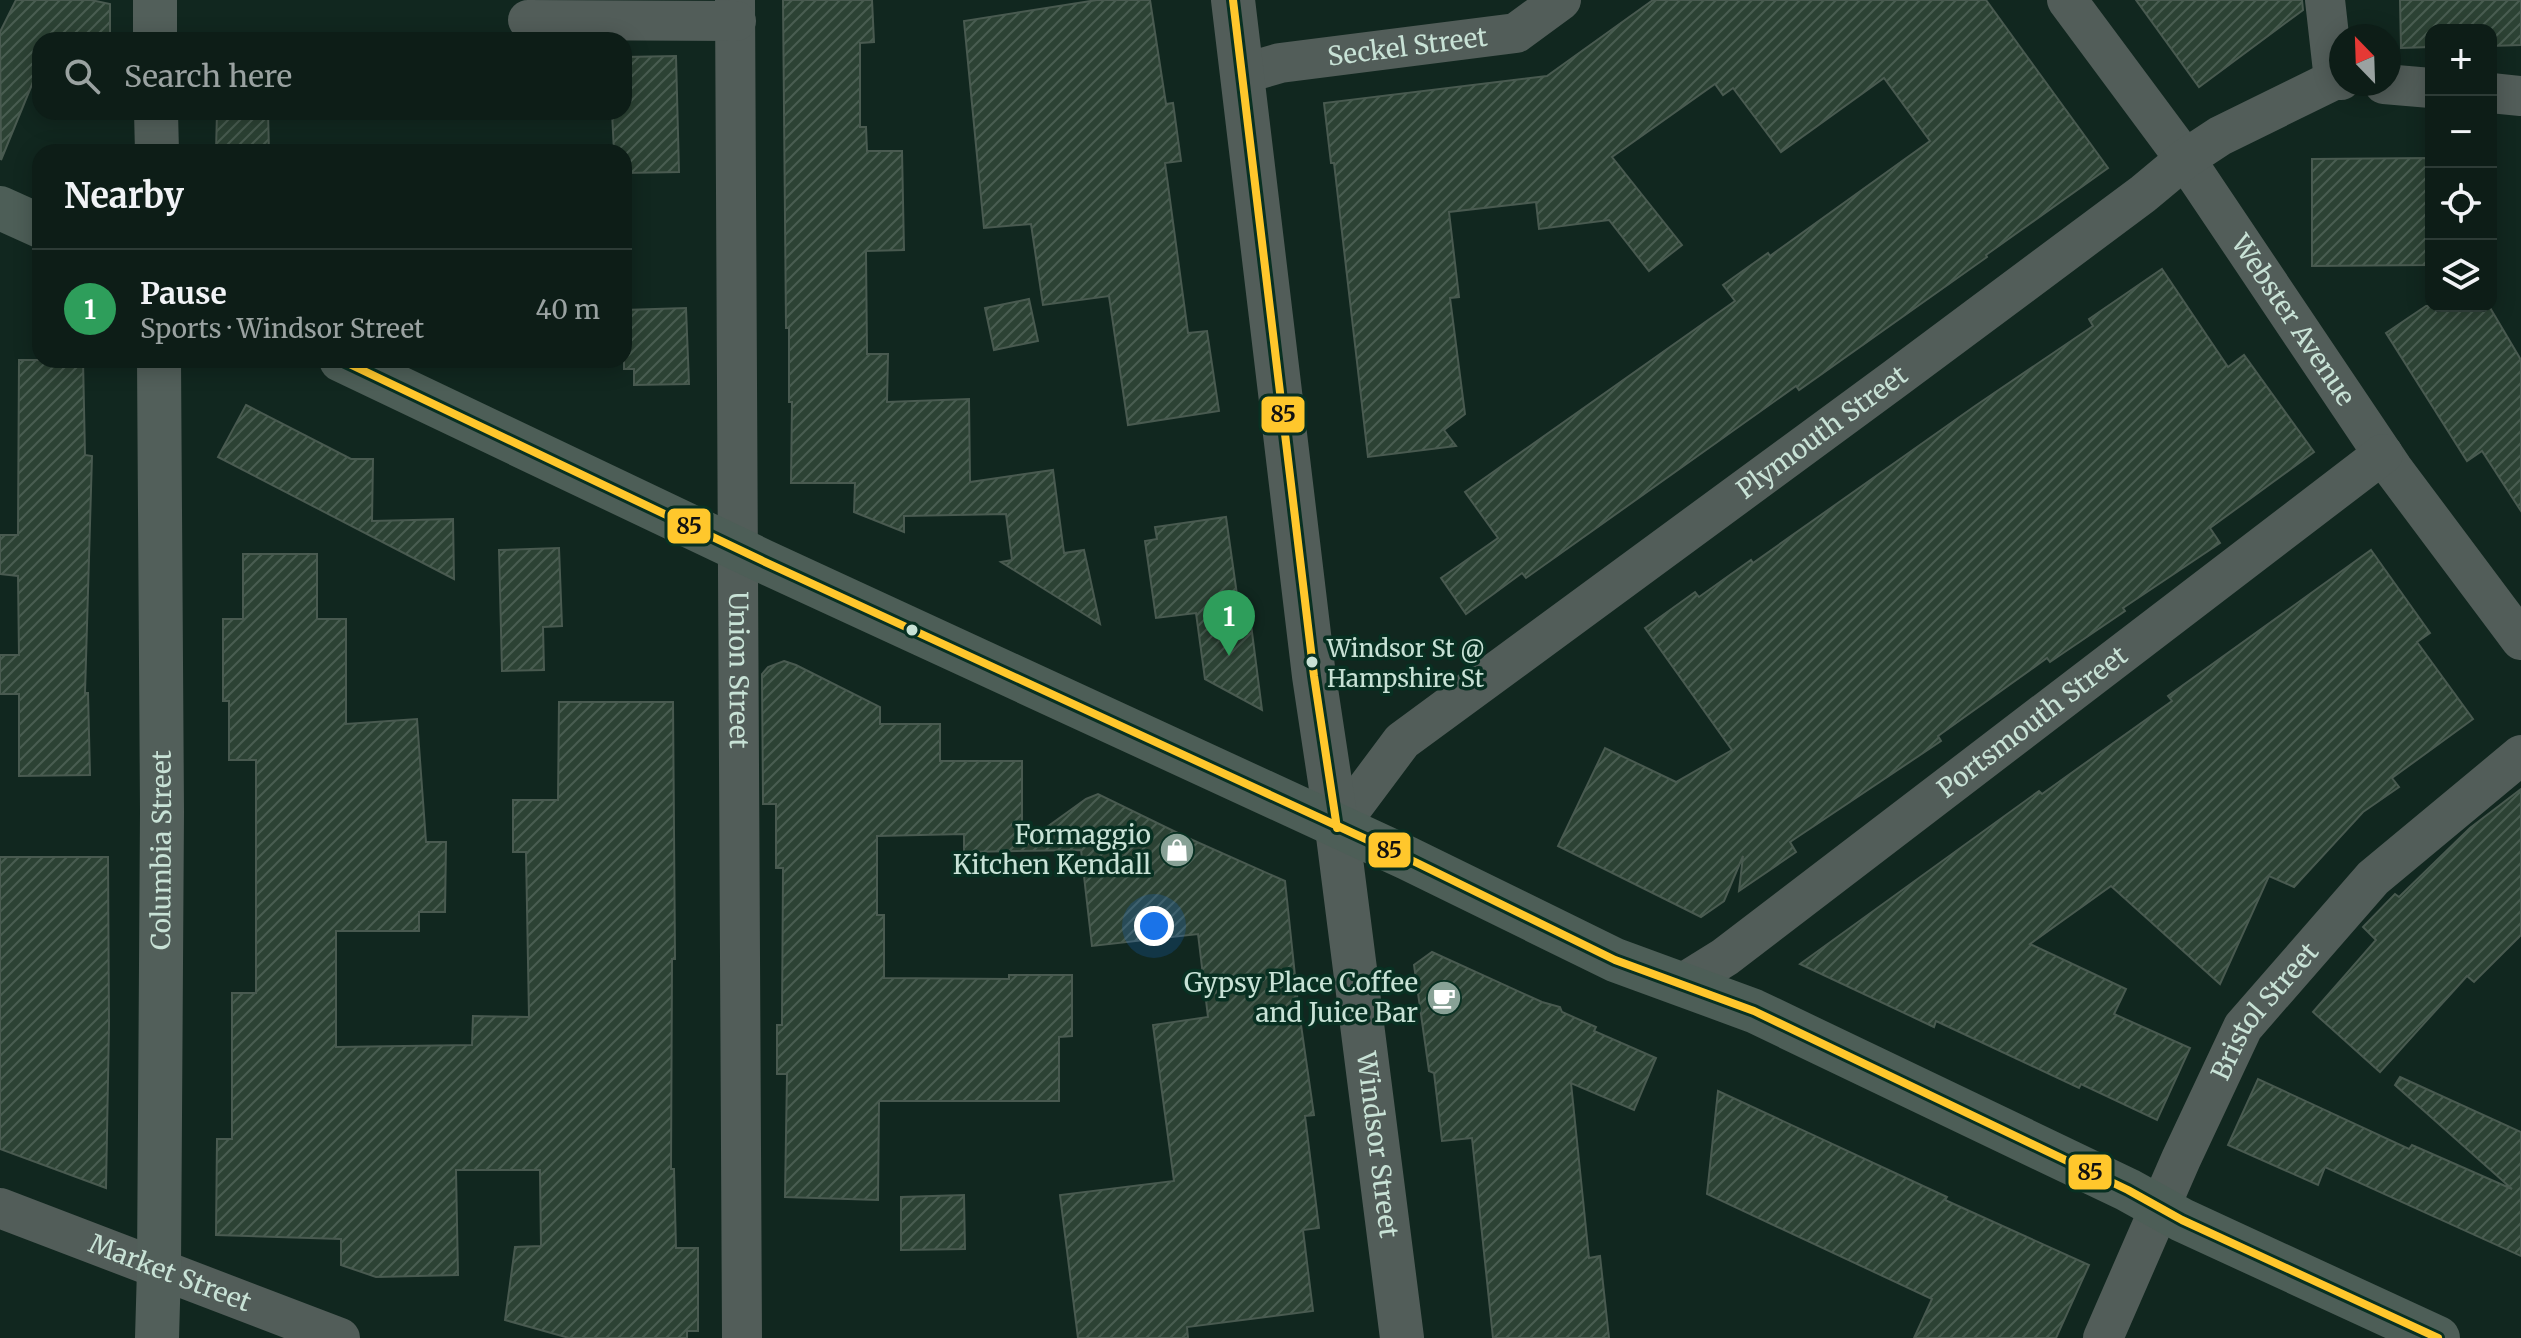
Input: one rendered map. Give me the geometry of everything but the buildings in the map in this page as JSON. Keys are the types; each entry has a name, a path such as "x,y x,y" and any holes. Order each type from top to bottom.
{"main road":[{"path":"155,0 155,32"},
{"path":"156,120 157,144"},
{"path":"0,208 32,222"},
{"name":"Columbia Street","path":"157,1338 162,812 159,368"},
{"path":"358,368 738,549 1407,858 1615,960 1754,1011 2160,1208 2438,1338"}],"street":[{"name":"Windsor Street","path":"1233,0 1314,676 1337,828 1402,1338"},
{"name":"Seckel Street","path":"1242,74 1280,63 1516,33 1561,0"},
{"name":"Webster Avenue","path":"2067,0 2185,159 2383,454 2521,640"},
{"path":"2325,0 2329,27"},
{"path":"528,20 736,10"},
{"name":"Union Street","path":"736,10 742,1338"},
{"name":"Plymouth Street","path":"1337,828 1402,741 1896,378 2143,194 2185,159 2220,136 2329,84"},
{"path":"2401,85 2425,87"},
{"path":"2497,94 2521,96"},
{"name":"Portsmouth Street","path":"1680,985 1725,957 2383,454"},
{"name":"Bristol Street","path":"2103,1338 2243,1027 2373,878 2521,755"},
{"name":"Market Street","path":"0,1208 340,1338"}],"transit line":[{"name":"85","path":"1233,0 1314,676 1337,828"},
{"name":"85","path":"358,368 763,561 1407,858 1615,960 1754,1011 2128,1190 2182,1220 2438,1338"}],"place":[{"name":"Pause","path":"1229,656"},
{"name":"Windsor St @ Hampshire St","path":"1312,662"},
{"name":"Formaggio Kitchen Kendall","path":"1177,850"},
{"name":"Gypsy Place Coffee and Juice Bar","path":"1444,998"}]}
